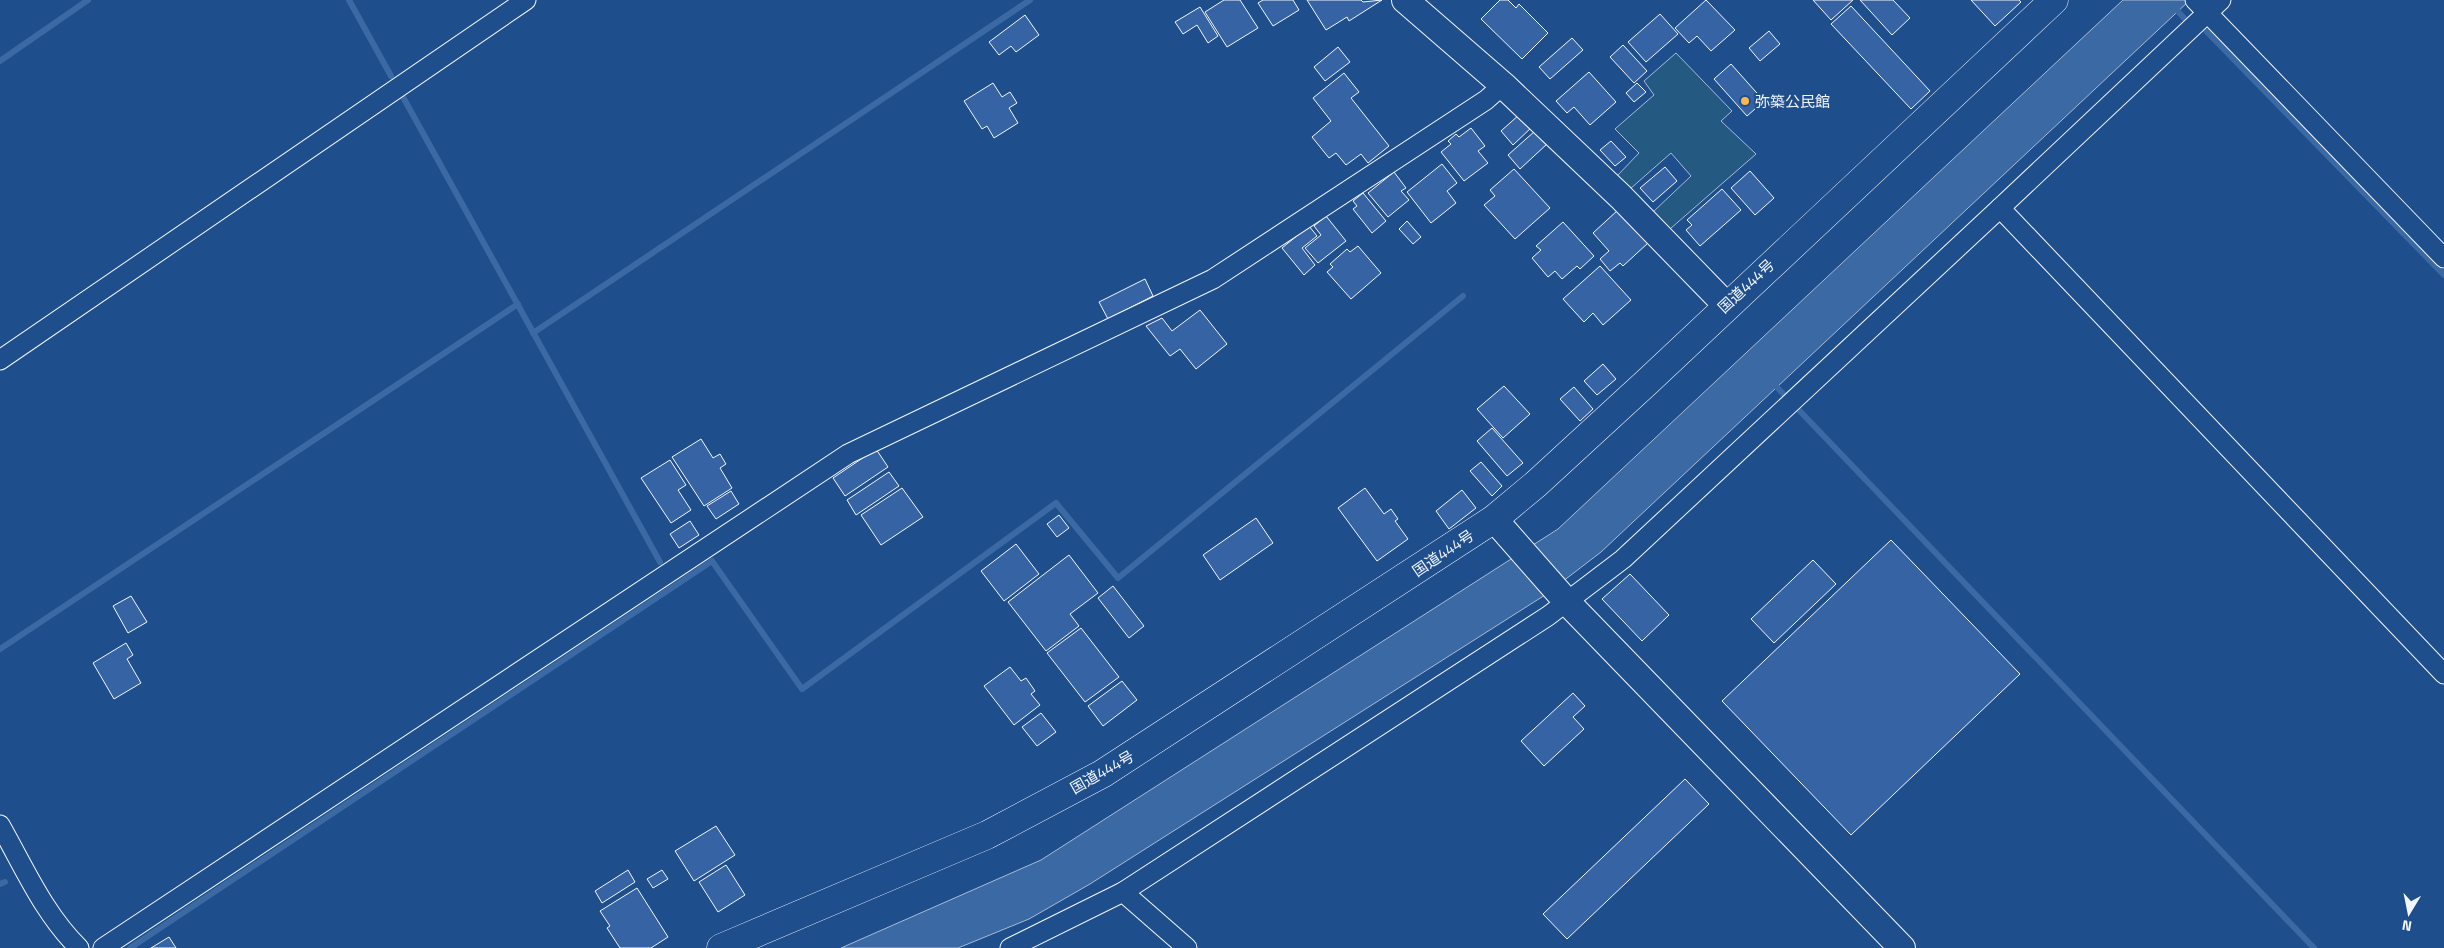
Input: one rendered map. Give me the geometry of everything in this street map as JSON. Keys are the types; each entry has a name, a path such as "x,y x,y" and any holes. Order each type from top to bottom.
{"highway":[{"name":"国道444号","path":"721,948 987,835 1102,774 1494,519 1557,465 2054,0"}],"street":[{"path":"0,360 526,0"},
{"path":"1405,0 1503,85 1621,198 1726,306"},
{"path":"1010,948 1123,892 1623,558 2000,208 2200,6 2220,0"},
{"path":"2200,6 2444,258"},
{"path":"103,948 848,454 1213,280 1486,100 1503,85"},
{"path":"2000,208 2444,674"},
{"path":"1494,519 1564,598 1902,948"},
{"path":"0,825 48,911 66,935 79,948"},
{"path":"1123,892 1187,948"}],"shaded area":[{"path":"2123,0 2190,0 1601,552 1545,595 1090,884 1029,919 958,948 841,948 1041,860 1558,529"},
{"path":"1676,53 1732,111 1721,121 1756,154 1670,229 1653,212 1691,176 1671,153 1630,189 1617,176 1639,153 1615,129 1654,95 1644,81"}],"building":[{"path":"1224,0 1240,0 1258,28 1227,47 1205,12"},
{"path":"1263,0 1293,0 1299,10 1273,26 1258,3"},
{"path":"1307,0 1361,0 1363,2 1382,0 1349,21 1347,17 1326,30"},
{"path":"1500,0 1508,0 1516,8 1519,4 1548,33 1522,59 1481,19"},
{"path":"1706,0 1735,30 1711,51 1697,36 1689,43 1675,28"},
{"path":"1813,0 1853,0 1831,20"},
{"path":"1860,0 1893,0 1910,18 1892,35"},
{"path":"1971,0 2019,0 2021,2 1995,26"},
{"path":"1851,6 1930,91 1911,109 1831,24"},
{"path":"1200,7 1218,36 1208,43 1197,25 1183,34 1175,22"},
{"path":"1660,14 1678,34 1646,62 1628,42"},
{"path":"1025,15 1039,35 1016,52 1011,46 999,55 989,42"},
{"path":"1769,31 1780,44 1760,61 1749,48"},
{"path":"1572,38 1583,50 1550,79 1539,67"},
{"path":"1623,45 1647,71 1634,83 1610,57"},
{"path":"1338,47 1350,62 1325,81 1314,67"},
{"path":"1731,64 1764,101 1747,116 1714,79"},
{"path":"1589,72 1616,102 1590,125 1574,107 1567,113 1556,101"},
{"path":"1344,73 1359,92 1351,98 1389,146 1368,163 1361,154 1346,165 1336,153 1329,158 1312,137 1331,121 1313,98"},
{"path":"993,83 1002,97 1010,92 1017,103 1009,108 1018,123 994,138 987,126 982,129 964,101"},
{"path":"1637,83 1646,92 1634,102 1626,93"},
{"path":"1520,114 1532,127 1513,145 1501,131"},
{"path":"1471,128 1485,146 1478,151 1488,163 1464,181 1441,152 1451,144 1448,141 1456,134 1459,137"},
{"path":"1535,131 1547,144 1520,169 1508,155"},
{"path":"1611,141 1626,157 1615,166 1600,150"},
{"path":"1442,164 1457,183 1447,191 1456,203 1431,223 1407,192"},
{"path":"1665,167 1677,181 1653,202 1640,188"},
{"path":"1514,169 1550,208 1515,239 1484,205 1495,196 1490,190"},
{"path":"1750,171 1774,198 1755,215 1731,188"},
{"path":"1394,172 1406,188 1401,191 1409,200 1388,217 1368,193"},
{"path":"1722,189 1741,210 1700,246 1686,230 1692,225 1687,220"},
{"path":"1363,193 1386,221 1372,233 1353,209 1357,206 1353,201"},
{"path":"1618,210 1648,243 1623,266 1620,263 1610,271 1600,259 1609,251 1593,233"},
{"path":"1326,216 1346,241 1318,263 1305,248 1321,235 1314,226"},
{"path":"1407,221 1421,237 1413,244 1399,229"},
{"path":"1563,222 1594,256 1580,269 1577,266 1562,279 1555,271 1548,277 1532,258 1541,250 1536,246"},
{"path":"1309,226 1317,236 1302,248 1315,265 1304,275 1282,248"},
{"path":"1358,246 1381,273 1351,299 1327,272 1333,267 1330,264 1347,249 1350,252"},
{"path":"1600,266 1631,300 1603,325 1593,313 1584,322 1563,299"},
{"path":"1145,279 1153,296 1108,319 1099,302"},
{"path":"1200,310 1227,344 1196,369 1180,349 1170,356 1146,326 1162,318 1172,331"},
{"path":"1603,364 1616,379 1597,395 1584,381"},
{"path":"1504,386 1530,414 1503,438 1477,409"},
{"path":"1574,387 1593,409 1580,421 1560,399"},
{"path":"1492,428 1523,463 1507,476 1477,441"},
{"path":"701,439 713,458 720,454 726,464 720,468 732,488 704,506 672,457"},
{"path":"876,449 888,467 845,496 833,478"},
{"path":"670,460 686,485 678,490 691,510 671,523 641,478"},
{"path":"1481,462 1502,486 1492,496 1470,471"},
{"path":"889,472 899,486 856,515 847,500"},
{"path":"902,488 923,517 881,545 861,515"},
{"path":"1365,488 1384,514 1391,509 1398,519 1395,521 1408,539 1377,561 1338,508"},
{"path":"1462,490 1476,508 1449,529 1436,511"},
{"path":"731,491 739,504 716,519 707,506"},
{"path":"1059,515 1069,528 1057,537 1047,524"},
{"path":"1256,518 1273,543 1220,580 1203,555"},
{"path":"690,521 699,535 679,548 670,534"},
{"path":"1891,540 2020,674 1851,835 1722,701"},
{"path":"1016,544 1039,574 1004,601 981,571"},
{"path":"1069,555 1098,593 1070,614 1079,626 1046,651 1008,602"},
{"path":"1813,560 1836,584 1774,643 1751,619"},
{"path":"1630,574 1669,615 1642,641 1602,599"},
{"path":"1113,586 1144,626 1129,638 1098,598"},
{"path":"131,596 147,622 128,633 113,606"},
{"path":"1081,628 1119,677 1085,702 1047,653"},
{"path":"126,643 133,655 127,659 141,683 114,699 93,663"},
{"path":"1010,667 1021,681 1026,678 1035,691 1031,694 1040,705 1014,725 984,686"},
{"path":"1122,681 1137,700 1103,726 1088,706"},
{"path":"1573,693 1585,706 1573,717 1584,729 1544,766 1521,741"},
{"path":"1041,713 1056,732 1037,746 1022,727"},
{"path":"1685,779 1709,804 1567,939 1543,914"},
{"path":"716,826 735,855 694,881 675,851"},
{"path":"726,865 745,895 718,912 699,882"},
{"path":"628,870 635,882 602,903 595,891"},
{"path":"662,870 668,879 653,888 647,879"},
{"path":"637,888 668,937 651,948 620,948 607,928 610,926 600,911"},
{"path":"169,937 176,948 151,948"}],"waterway":[{"path":"0,61 88,0"},
{"path":"349,0 391,76"},
{"path":"533,333 1030,0"},
{"path":"2173,6 2184,18"},
{"path":"2207,32 2444,275"},
{"path":"403,97 660,562"},
{"path":"130,948 712,561 802,689 1056,503 1118,578 1463,296"},
{"path":"0,649 518,304"},
{"path":"1772,382 2314,948"},
{"path":"0,884 5,882"}],"place":[{"name":"弥築公民館","path":"1745,101"}]}
